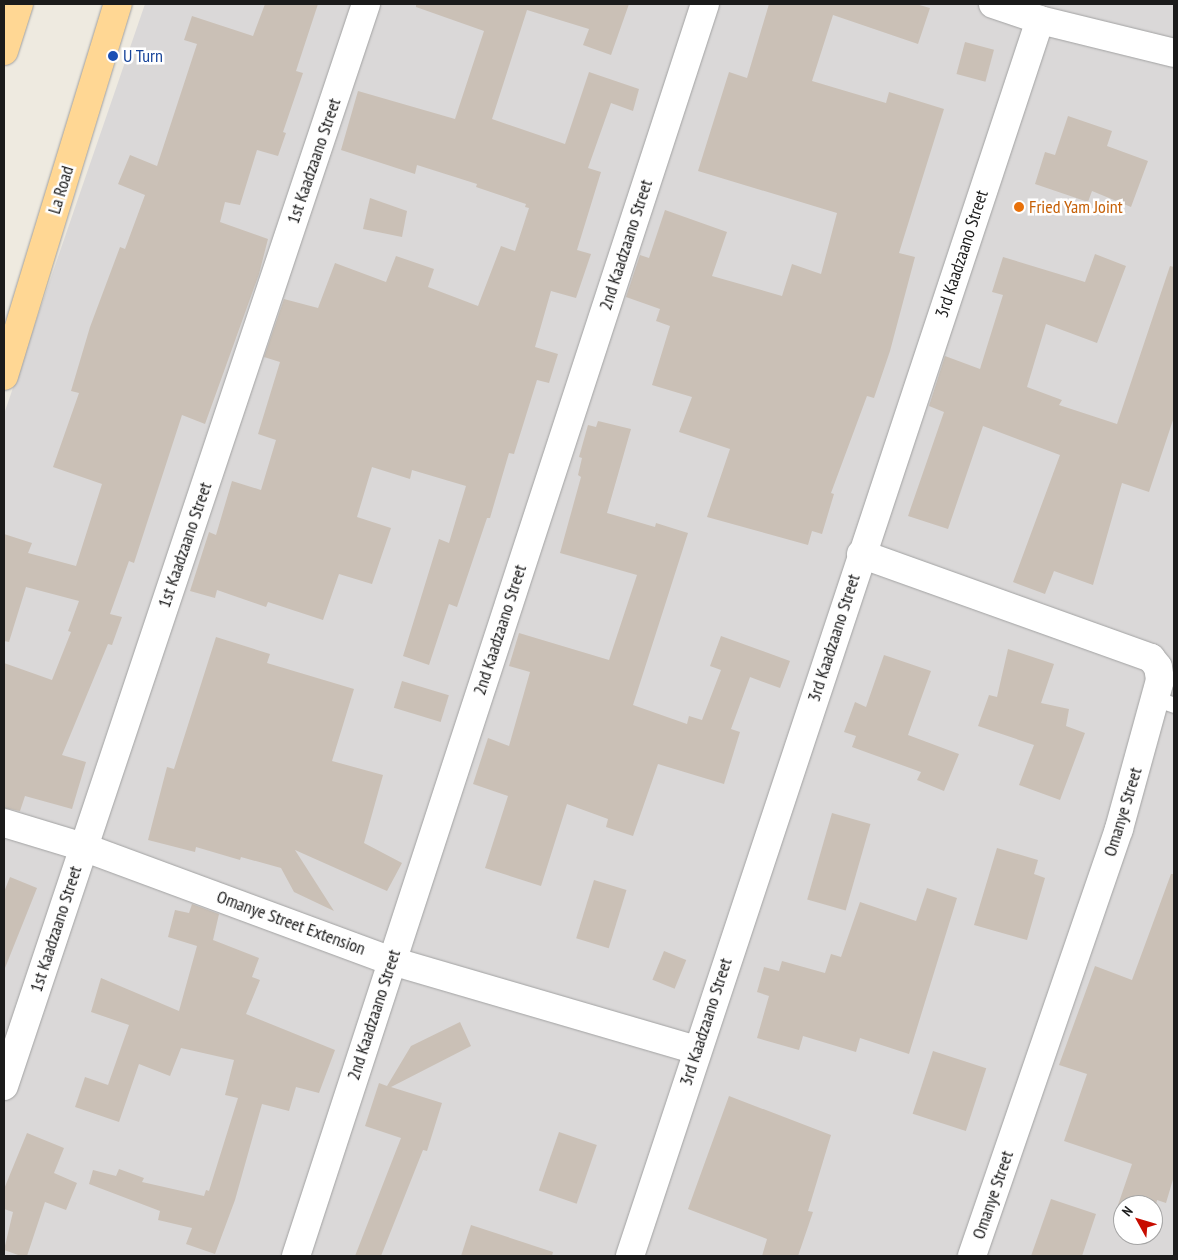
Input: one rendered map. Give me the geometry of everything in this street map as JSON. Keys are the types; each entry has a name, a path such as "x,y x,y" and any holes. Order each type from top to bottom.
{"main road":[{"path":"4,50 19,4"},
{"name":"La Road","path":"4,376 118,4"}],"street":[{"name":"1st Kaadzaano Street","path":"4,1086 366,4"},
{"name":"2nd Kaadzaano Street","path":"296,1256 705,4"},
{"path":"993,4 1040,20 1174,53"},
{"name":"3rd Kaadzaano Street","path":"630,1256 861,554 1040,20"},
{"name":"Omanye Street","path":"861,554 1151,658 1158,667 1165,702 1119,829 972,1256"},
{"name":"Omanye Street Extension","path":"4,822 83,846 392,960 697,1050"}],"shaded area":[{"path":"145,4 1174,4 1174,1256 4,1256 4,414"}],"building":[{"path":"265,4 318,4 296,71 303,73 283,132 286,133 278,156 257,150 240,205 225,202 220,222 268,239 259,274 205,424 182,415 134,563 129,561 110,614 122,617 112,645 108,644 62,755 86,762 72,809 25,796 20,811 4,808 4,663 52,680 71,632 68,631 79,601 26,587 9,642 4,641 4,534 32,543 28,553 76,566 102,484 53,467 79,393 71,391 90,327 120,247 125,249 145,195 118,184 130,155 157,166 197,44 184,40 192,16 253,36"},
{"path":"416,4 629,4 611,55 583,45 589,29 527,10 492,119 565,144 589,72 639,89 633,111 611,103 588,168 601,172 577,250 591,254 576,298 551,291 535,347 558,354 549,383 537,380 514,454 509,453 490,518 487,518 457,607 449,604 429,665 403,656 439,539 449,543 466,486 412,470 410,479 372,467 357,517 391,528 372,584 339,574 323,620 268,602 266,607 217,590 215,598 190,591 209,532 216,535 232,481 261,490 276,440 258,434 280,362 264,357 284,299 318,308 335,263 386,282 396,256 434,269 428,287 478,306 501,246 515,251 529,208 525,207 526,204 476,187 477,184 417,165 415,174 341,150 358,91 455,119 484,31 416,7"},
{"path":"769,4 916,4 930,8 918,44 833,15 812,81 886,103 889,92 944,109 899,253 915,257 890,351 874,398 867,396 831,493 834,494 822,534 812,531 808,545 707,517 730,449 679,432 692,397 652,385 670,326 656,321 660,309 626,297 640,255 649,258 665,210 727,232 712,276 782,296 792,264 821,274 837,213 698,171 729,72 747,78"},
{"path":"965,42 994,50 985,82 956,74"},
{"path":"1068,116 1112,131 1107,146 1148,161 1131,207 1092,191 1088,202 1035,184 1045,152 1055,155"},
{"path":"370,198 407,211 402,237 363,229"},
{"path":"1095,254 1126,266 1097,343 1046,324 1027,387 1062,400 1059,405 1117,424 1170,266 1174,267 1174,417 1149,492 1122,483 1093,585 1054,571 1045,594 1013,582 1060,455 983,426 948,529 908,516 944,412 929,406 945,356 980,369 1003,295 992,292 1003,257 1085,282"},
{"path":"598,421 631,429 607,513 655,527 656,523 688,533 633,705 687,724 689,716 702,720 721,670 710,666 721,636 790,661 780,688 750,677 731,729 740,732 724,784 658,764 633,836 606,827 608,819 567,804 541,886 485,868 508,796 473,784 488,738 509,746 530,672 509,666 519,633 609,660 637,575 560,553 581,477 578,475 582,458 579,457 588,425 596,427"},
{"path":"216,637 270,654 267,663 354,689 332,761 383,775 364,843 402,863 387,891 295,850 334,911 294,892 281,868 241,857 240,860 196,847 195,852 148,840 167,767 174,769"},
{"path":"1008,649 1054,664 1041,703 1069,709 1066,726 1085,733 1060,800 1019,785 1034,745 978,726 989,695 997,697"},
{"path":"884,655 931,671 908,735 959,754 944,791 917,780 921,772 852,747 856,736 844,732 855,702 866,707"},
{"path":"402,681 449,695 441,722 394,708"},
{"path":"832,813 870,824 846,911 807,900"},
{"path":"997,848 1038,860 1034,874 1045,878 1027,940 974,925"},
{"path":"1171,874 1174,874 1174,1176 1166,1203 1163,1202 1163,1195 1121,1195 1132,1164 1064,1141 1087,1074 1059,1065 1095,966 1132,980"},
{"path":"10,877 37,888 5,968 4,892"},
{"path":"594,880 627,890 609,948 576,938"},
{"path":"927,888 957,898 909,1054 860,1038 856,1052 803,1036 799,1050 757,1038 769,996 757,992 764,967 779,971 782,961 825,973 831,954 841,957 860,902 916,921"},
{"path":"192,904 219,914 213,940 259,958 252,977 260,980 246,1014 335,1050 319,1093 296,1087 289,1111 262,1104 235,1200 215,1254 186,1244 192,1228 158,1220 160,1211 89,1184 93,1170 116,1176 119,1169 144,1178 142,1182 204,1196 206,1190 209,1191 238,1098 225,1095 234,1060 181,1048 170,1076 139,1064 119,1122 75,1107 85,1077 108,1085 129,1025 91,1012 101,978 179,1011 197,946 168,937 175,910 189,913"},
{"path":"664,951 686,960 675,989 652,980"},
{"path":"460,1022 471,1046 391,1087 442,1103 427,1151 423,1150 381,1256 355,1256 401,1138 365,1126 379,1083 387,1086 411,1046"},
{"path":"933,1051 986,1068 966,1131 913,1114"},
{"path":"729,1096 831,1135 808,1211 813,1212 798,1256 762,1256 767,1239 688,1209"},
{"path":"559,1132 597,1145 577,1204 539,1191"},
{"path":"27,1133 64,1148 54,1173 77,1183 66,1210 45,1202 27,1256 21,1256 4,1250 13,1212 4,1209 4,1189"},
{"path":"1051,1199 1096,1214 1082,1256 1031,1256"},
{"path":"471,1225 553,1252 552,1256 461,1256"}],"place":[{"name":"U Turn","path":"113,56"},
{"name":"Fried Yam Joint","path":"1019,207"}]}
